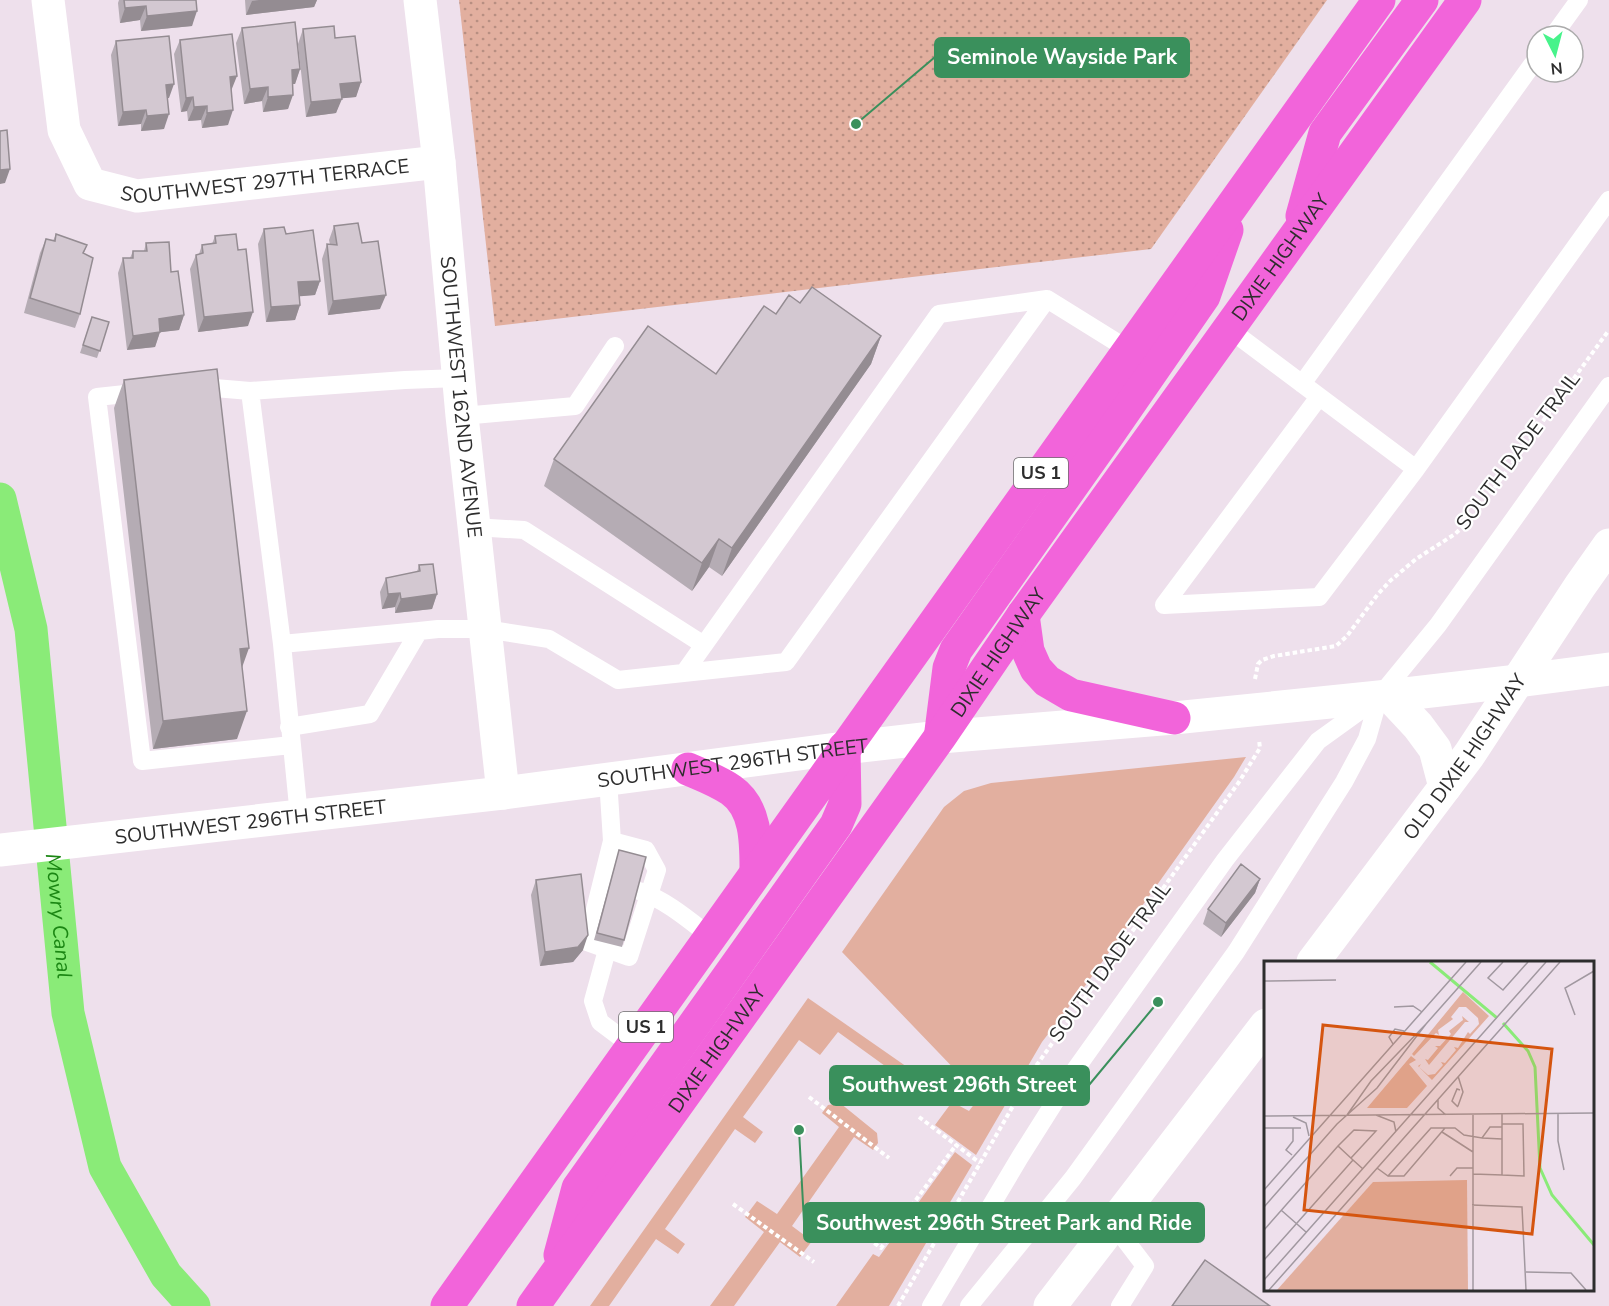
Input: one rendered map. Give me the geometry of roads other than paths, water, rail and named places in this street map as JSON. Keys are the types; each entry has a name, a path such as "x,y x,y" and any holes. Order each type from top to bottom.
{"highway":[{"name":"US 1","path":"447,1306 1379,0"},
{"path":"1296,237 1325,133 1422,0"},
{"name":"DIXIE HIGHWAY","path":"533,1306 940,737 1023,615 1465,0"},
{"path":"940,737 950,668 956,650 1204,296 1238,197"},
{"path":"1023,615 1028,651 1036,669 1047,681 1071,695 1174,718"},
{"path":"555,1274 578,1188 836,825 844,804 844,748"},
{"path":"688,769 730,789 748,810 756,844 756,872"}],"street":[{"name":"SOUTHWEST 297TH TERRACE","path":"48,0 64,130 90,184 137,196 439,162"},
{"name":"SOUTHWEST 162ND AVENUE","path":"420,0 439,162 458,378 503,793"},
{"name":"OLD DIXIE HIGHWAY","path":"1314,961 1489,726 1609,545"},
{"name":"SOUTHWEST 296TH STREET","path":"4,850 503,793 940,737 1174,718 1385,697 1609,669"},
{"path":"1385,697 1422,731 1435,749 1445,787"},
{"path":"1050,1306 1264,1028"}],"lane":[{"path":"1562,24 1579,0"},
{"path":"1302,384 1525,75"},
{"path":"1319,397 1164,605 1319,597 1416,470 1609,200"},
{"path":"282,644 438,629 485,629 549,639 618,680 786,662 1047,298"},
{"path":"684,673 939,314 1047,298 1129,350"},
{"path":"1229,329 1416,470"},
{"path":"462,416 574,406 615,346"},
{"path":"179,389 203,387 250,391 458,378"},
{"path":"969,1306 1073,1178 1236,952 1348,774 1367,739 1385,697 1609,386"},
{"path":"156,391 97,397 142,761 290,736 370,714 419,631"},
{"path":"250,391 282,644 299,816"},
{"path":"474,527 524,530 704,645"},
{"path":"931,1306 1075,1070 1225,860 1318,741 1385,697"},
{"path":"608,780 612,841 607,880 598,914 587,942 629,957 633,926 643,892 657,870 646,850 612,841"},
{"path":"643,892 678,912 711,937"},
{"path":"607,950 593,1000 600,1022 632,1046"},
{"path":"1113,1224 1145,1266 1120,1306"}],"waterway":[{"name":"Mowry Canal","path":"0,499 31,629 68,1013 105,1167 166,1275 194,1306"}],"place":[{"name":"Seminole Wayside Park","path":"856,124"},
{"name":"Southwest 296th Street","path":"1158,1002"},
{"name":"Southwest 296th Street Park and Ride","path":"799,1130"}]}
